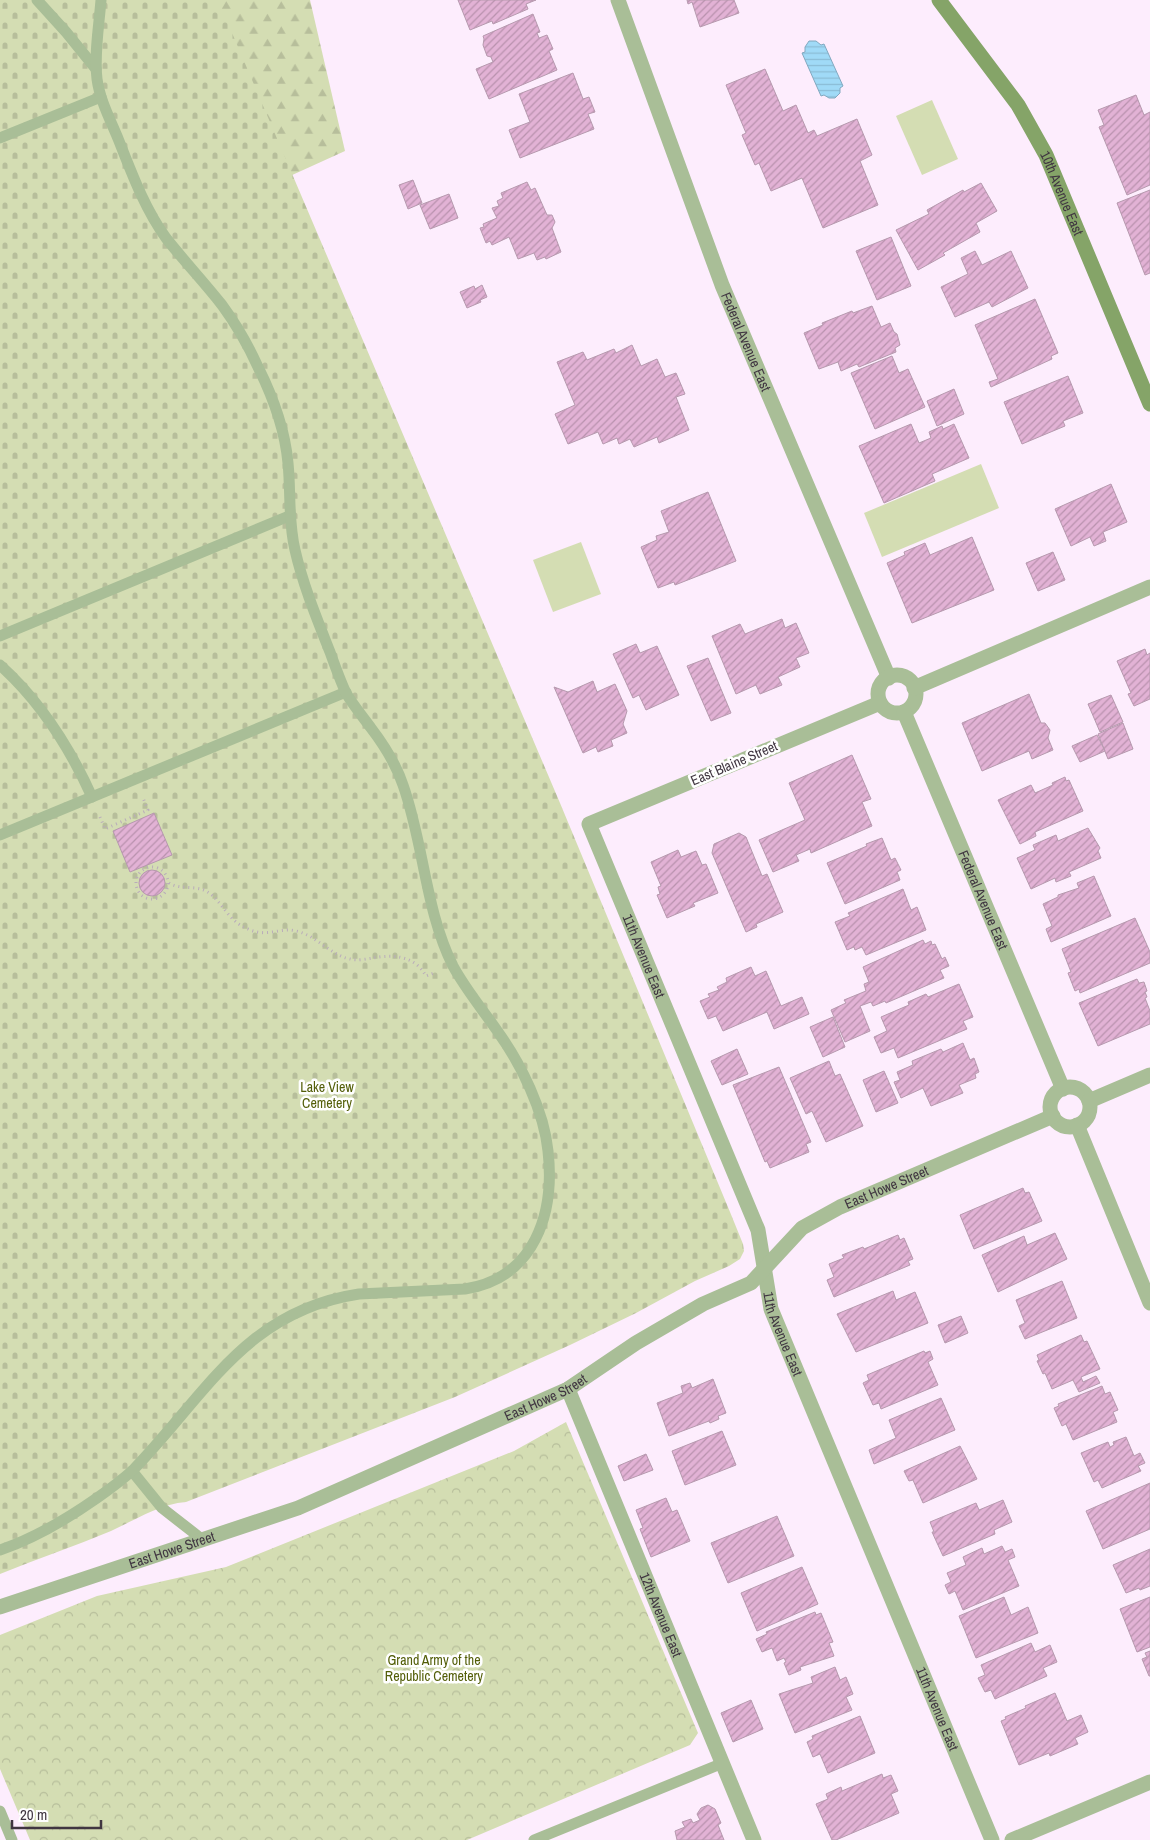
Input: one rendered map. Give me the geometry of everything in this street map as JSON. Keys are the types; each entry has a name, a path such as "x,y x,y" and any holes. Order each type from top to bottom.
{"main road":[{"name":"10th Avenue East","path":"940,0 1018,105 1046,155 1150,404"}],"street":[{"name":"Federal Avenue East","path":"618,0 722,286 889,678"},
{"path":"914,688 1150,587"},
{"path":"903,677 914,688 916,695 914,701 904,712 893,713 887,711 880,702 879,688 889,678 903,677"},
{"name":"East Blaine Street","path":"589,824 880,702"},
{"name":"Federal Avenue East","path":"904,712 1063,1089"},
{"name":"11th Avenue East","path":"589,824 758,1230 771,1309 992,1840"},
{"path":"1089,1100 1150,1075"},
{"path":"1072,1087 1083,1092 1089,1100 1089,1115 1077,1125 1066,1126 1060,1124 1053,1116 1050,1107 1055,1094 1063,1089 1072,1087"},
{"name":"East Howe Street","path":"0,1607 298,1508 568,1389 636,1344 703,1304 751,1283 802,1228 840,1207 1053,1116"},
{"path":"1077,1125 1150,1303"},
{"name":"12th Avenue East","path":"568,1389 754,1840"},
{"path":"1012,1840 1150,1782"}],"lane":[{"path":"37,0 96,69"},
{"path":"0,1550 26,1540 69,1518 132,1471 226,1364 249,1343 283,1318 316,1304 343,1297 365,1294 439,1292 480,1287 492,1282 517,1265 534,1243 548,1202 548,1149 543,1125 522,1071 512,1053 462,982 453,965 432,903 402,783 382,743 346,692 317,619 294,549 289,516 288,463 285,443 275,406 266,383 235,324 220,303 176,251 156,222 138,187 101,97 96,69 101,0"},
{"path":"0,138 101,97"},
{"path":"0,636 289,516"},
{"path":"0,665 36,703 75,762 92,798"},
{"path":"0,835 346,692"},
{"path":"132,1471 162,1508 203,1540"},
{"path":"534,1840 722,1763"},
{"path":"0,1811 12,1840"}],"path":[{"path":"92,798 105,829 148,810 135,780"},
{"path":"169,883 164,895 153,900 141,895 136,883 141,872 152,867 164,871 169,883 175,887 204,890 214,897 236,923 247,929 259,933 290,930 302,932 350,959 358,960 388,956 402,958 414,962 426,976 453,965"}],"green space":[{"name":"Lake View Cemetery","path":"0,0 218,0 560,803 730,1212 744,1251 740,1259 729,1266 695,1281 636,1313 455,1397 186,1502 157,1509 111,1531 0,1574"},
{"path":"191,0 310,0 345,151 279,181"},
{"path":"932,100 958,159 922,175 896,116"},
{"path":"981,464 999,508 882,557 864,513"},
{"path":"581,542 601,594 553,612 533,560"},
{"name":"Grand Army of the Republic Cemetery","path":"566,1422 698,1733 690,1745 467,1840 30,1840 0,1769 0,1635 97,1596 226,1567 514,1451"}],"water":[{"path":"809,41 816,41 821,45 824,44 843,86 835,98 821,96 802,53 805,52 805,47"}],"building":[{"path":"458,0 536,0 526,4 528,9 493,24 492,21 470,30"},
{"path":"687,0 734,0 739,13 700,27 692,2 688,4"},
{"path":"533,14 540,32 537,33 539,38 547,35 553,49 549,51 557,70 489,99 476,69 493,62 491,57 487,56 483,45 483,36"},
{"path":"765,69 783,111 796,105 808,133 814,130 817,136 857,119 872,155 860,161 878,205 823,228 802,178 771,191 759,163 755,165 742,135 746,133 726,85"},
{"path":"573,73 583,99 589,97 595,112 588,114 594,129 520,158 509,130 530,122 519,94"},
{"path":"1136,95 1144,115 1150,112 1150,185 1127,195 1099,127 1104,125 1098,110"},
{"path":"413,180 422,203 408,209 399,185"},
{"path":"527,182 531,190 535,188 547,215 552,215 555,222 552,228 561,252 546,259 545,257 537,260 534,253 518,259 509,237 492,245 490,241 486,243 480,228 484,227 483,224 497,218 492,208 499,206 497,201 503,198 501,193"},
{"path":"981,183 997,211 976,223 980,232 918,270 896,230 929,214 927,210 963,190 964,192"},
{"path":"1150,190 1150,273 1145,275 1117,203"},
{"path":"449,194 458,218 430,229 420,205"},
{"path":"891,237 911,286 877,300 856,251"},
{"path":"975,251 982,265 1011,251 1028,288 992,307 989,302 955,317 941,287 968,274 961,258"},
{"path":"482,285 487,297 467,308 460,292 474,286 475,289"},
{"path":"1035,299 1058,353 1051,356 1052,359 991,387 989,382 998,379 975,325"},
{"path":"872,306 881,327 890,323 897,334 900,345 895,348 896,352 859,367 857,364 841,371 838,362 819,369 804,333 823,325 822,323 852,311 853,313"},
{"path":"632,345 641,366 657,359 665,377 676,373 685,394 676,397 689,430 659,443 657,437 634,447 630,439 619,444 617,438 603,444 598,432 568,444 555,414 575,405 557,362 583,352 587,360 614,349 616,353"},
{"path":"892,356 899,373 908,369 925,407 875,429 851,373"},
{"path":"1068,376 1083,413 1063,421 1065,426 1022,444 1004,402"},
{"path":"954,389 964,414 937,426 927,401"},
{"path":"911,424 919,443 931,438 929,432 942,426 943,429 954,424 969,458 932,474 935,481 884,503 859,446"},
{"path":"1111,484 1127,522 1103,532 1106,541 1094,546 1090,537 1071,546 1055,509"},
{"path":"708,492 736,561 675,585 674,582 658,588 641,547 657,540 656,536 669,532 661,511"},
{"path":"972,537 994,590 912,623 887,563 905,555 904,552 925,543 930,555"},
{"path":"1053,552 1065,580 1038,591 1026,563"},
{"path":"782,619 785,628 796,623 809,653 796,658 800,667 778,677 782,685 760,694 756,685 736,694 712,636 740,624 745,634"},
{"path":"636,644 640,653 657,646 679,695 646,710 639,695 633,698 613,654"},
{"path":"1145,649 1147,655 1150,653 1150,699 1134,706 1128,694 1131,693 1117,661"},
{"path":"708,658 731,713 711,721 687,666"},
{"path":"593,681 597,692 615,684 627,711 623,724 627,733 611,740 613,746 598,752 596,747 583,753 554,687 568,692"},
{"path":"1029,694 1041,723 1045,723 1050,730 1048,738 1053,750 1032,759 1029,751 982,771 962,723"},
{"path":"1111,695 1123,722 1100,732 1088,704"},
{"path":"1123,723 1133,749 1108,759 1098,734"},
{"path":"1097,735 1105,751 1080,762 1072,746"},
{"path":"852,755 871,799 862,802 872,826 811,853 810,849 796,855 799,861 773,872 759,840 805,820 789,783"},
{"path":"1065,777 1066,781 1069,780 1083,811 1035,832 1036,836 1020,844 998,800 1031,785 1035,793"},
{"path":"154,813 172,855 130,872 113,831"},
{"path":"1088,828 1100,848 1098,851 1101,858 1069,872 1071,876 1056,882 1055,878 1031,889 1017,858 1035,850 1033,845 1056,835 1058,841"},
{"path":"739,833 746,837 762,876 767,874 783,912 756,924 757,927 746,932 712,853 714,844"},
{"path":"882,838 891,860 895,858 901,870 897,872 900,880 845,904 827,863"},
{"path":"678,850 681,857 696,851 702,865 706,864 718,893 693,903 695,906 667,918 657,895 660,894 658,887 661,886 651,862"},
{"path":"152,870 161,874 165,883 161,892 152,896 143,892 139,883 143,874"},
{"path":"1094,876 1111,916 1051,942 1046,929 1052,926 1043,904 1058,897 1058,895 1079,888 1077,883"},
{"path":"903,889 911,910 917,907 926,930 866,955 862,947 855,950 854,947 847,950 835,922 850,916 848,913"},
{"path":"1135,918 1150,952 1150,963 1080,993 1079,989 1075,991 1068,973 1071,972 1062,949"},
{"path":"923,940 925,944 931,941 932,945 935,944 942,959 945,957 949,966 940,970 944,978 886,1003 885,1001 873,1006 871,1002 860,1006 870,1031 845,1042 831,1010 846,1003 844,1000 866,991 864,984 869,982 863,967"},
{"path":"751,967 755,976 766,971 781,1006 802,997 809,1014 774,1029 767,1012 723,1031 716,1016 708,1019 700,1001 710,997 708,994 719,990 717,987 727,982 726,978"},
{"path":"1137,979 1139,983 1144,982 1147,991 1145,992 1147,997 1145,998 1150,1011 1150,1024 1098,1046 1079,1003"},
{"path":"959,984 973,1017 963,1021 967,1029 898,1058 894,1048 881,1053 874,1037 887,1031 881,1017 909,1005 908,1002 926,994 928,997"},
{"path":"833,1017 845,1047 823,1057 810,1027"},
{"path":"963,1043 970,1060 974,1058 979,1072 975,1074 976,1078 959,1085 963,1093 931,1106 923,1088 901,1098 894,1082 900,1080 897,1072 913,1065 912,1061 941,1049 943,1052"},
{"path":"737,1049 748,1074 722,1085 711,1061"},
{"path":"829,1061 835,1076 840,1074 863,1126 826,1142 812,1111 806,1114 790,1078"},
{"path":"779,1067 811,1142 806,1144 809,1152 770,1168 767,1161 765,1162 733,1085"},
{"path":"884,1071 898,1103 876,1112 863,1080"},
{"path":"1023,1188 1025,1193 1029,1192 1042,1221 974,1249 960,1215"},
{"path":"1055,1233 1067,1259 998,1292 982,1255 1024,1236 1027,1245"},
{"path":"898,1235 900,1240 904,1238 913,1259 908,1261 910,1265 834,1297 827,1280 834,1277 829,1264 844,1258 842,1255 863,1247 864,1249"},
{"path":"1062,1281 1077,1318 1025,1339 1019,1326 1025,1323 1016,1300"},
{"path":"893,1291 896,1300 915,1292 928,1323 856,1352 837,1314"},
{"path":"961,1316 968,1333 945,1343 938,1325"},
{"path":"1081,1335 1084,1342 1087,1341 1100,1369 1081,1377 1083,1382 1096,1376 1100,1383 1079,1392 1073,1380 1052,1389 1037,1361 1039,1360 1037,1355"},
{"path":"924,1351 925,1353 930,1351 933,1359 928,1362 938,1385 881,1409 879,1403 873,1405 863,1383 869,1380 867,1375"},
{"path":"713,1379 726,1413 718,1416 719,1419 710,1423 709,1421 669,1436 657,1403 683,1393 681,1386 690,1383 692,1388"},
{"path":"1102,1386 1105,1394 1110,1392 1118,1410 1113,1412 1117,1422 1073,1440 1066,1424 1062,1426 1054,1408 1059,1406 1058,1404"},
{"path":"941,1398 955,1430 874,1464 869,1450 896,1438 889,1420"},
{"path":"722,1431 736,1465 685,1485 672,1451"},
{"path":"1126,1437 1134,1456 1140,1453 1145,1463 1138,1466 1141,1471 1102,1488 1098,1480 1094,1482 1081,1453 1108,1442 1110,1447 1114,1445 1113,1442"},
{"path":"960,1446 977,1479 923,1503 913,1480 909,1481 904,1471"},
{"path":"646,1454 653,1470 624,1481 618,1466"},
{"path":"1150,1483 1150,1529 1103,1549 1086,1511"},
{"path":"666,1498 672,1512 677,1510 690,1541 651,1557 640,1529 643,1528 636,1510"},
{"path":"1003,1500 1012,1522 994,1530 995,1534 943,1556 932,1532 934,1532 930,1522 976,1503 979,1510"},
{"path":"777,1516 794,1556 728,1583 711,1543"},
{"path":"1002,1546 1005,1552 1012,1549 1015,1557 1008,1560 1019,1586 963,1610 955,1591 949,1594 945,1585 951,1582 947,1573 966,1565 963,1557 982,1548 984,1554"},
{"path":"1150,1549 1150,1586 1126,1593 1113,1565"},
{"path":"802,1567 818,1604 757,1631 741,1593"},
{"path":"1004,1597 1011,1615 1028,1607 1038,1633 976,1658 959,1616"},
{"path":"1150,1597 1150,1647 1137,1652 1120,1609"},
{"path":"815,1612 816,1615 821,1613 833,1642 829,1643 834,1656 800,1667 801,1670 789,1675 784,1658 777,1661 772,1648 762,1652 756,1639 767,1634 766,1632"},
{"path":"1031,1643 1035,1652 1050,1645 1057,1662 1043,1668 1047,1676 995,1699 991,1690 985,1692 978,1678 985,1675 981,1665"},
{"path":"1150,1651 1149,1676 1142,1659 1147,1657 1145,1653"},
{"path":"835,1667 840,1680 846,1677 853,1694 846,1697 852,1710 795,1733 779,1694 813,1683 811,1677"},
{"path":"1055,1693 1067,1721 1081,1715 1088,1732 1075,1738 1078,1744 1050,1756 1049,1753 1019,1765 1001,1721 1006,1719 1005,1717 1026,1708 1025,1706"},
{"path":"751,1700 763,1729 733,1742 721,1713"},
{"path":"860,1716 875,1753 828,1773 820,1754 813,1757 807,1742 813,1739 812,1736"},
{"path":"882,1774 883,1778 891,1775 898,1791 891,1794 899,1813 832,1840 816,1804 828,1799 826,1794 841,1787 842,1791"},
{"path":"708,1805 715,1809 721,1823 718,1825 724,1840 677,1840 675,1831 685,1827 682,1822 691,1819 693,1823 700,1820 697,1814 701,1808"}]}
